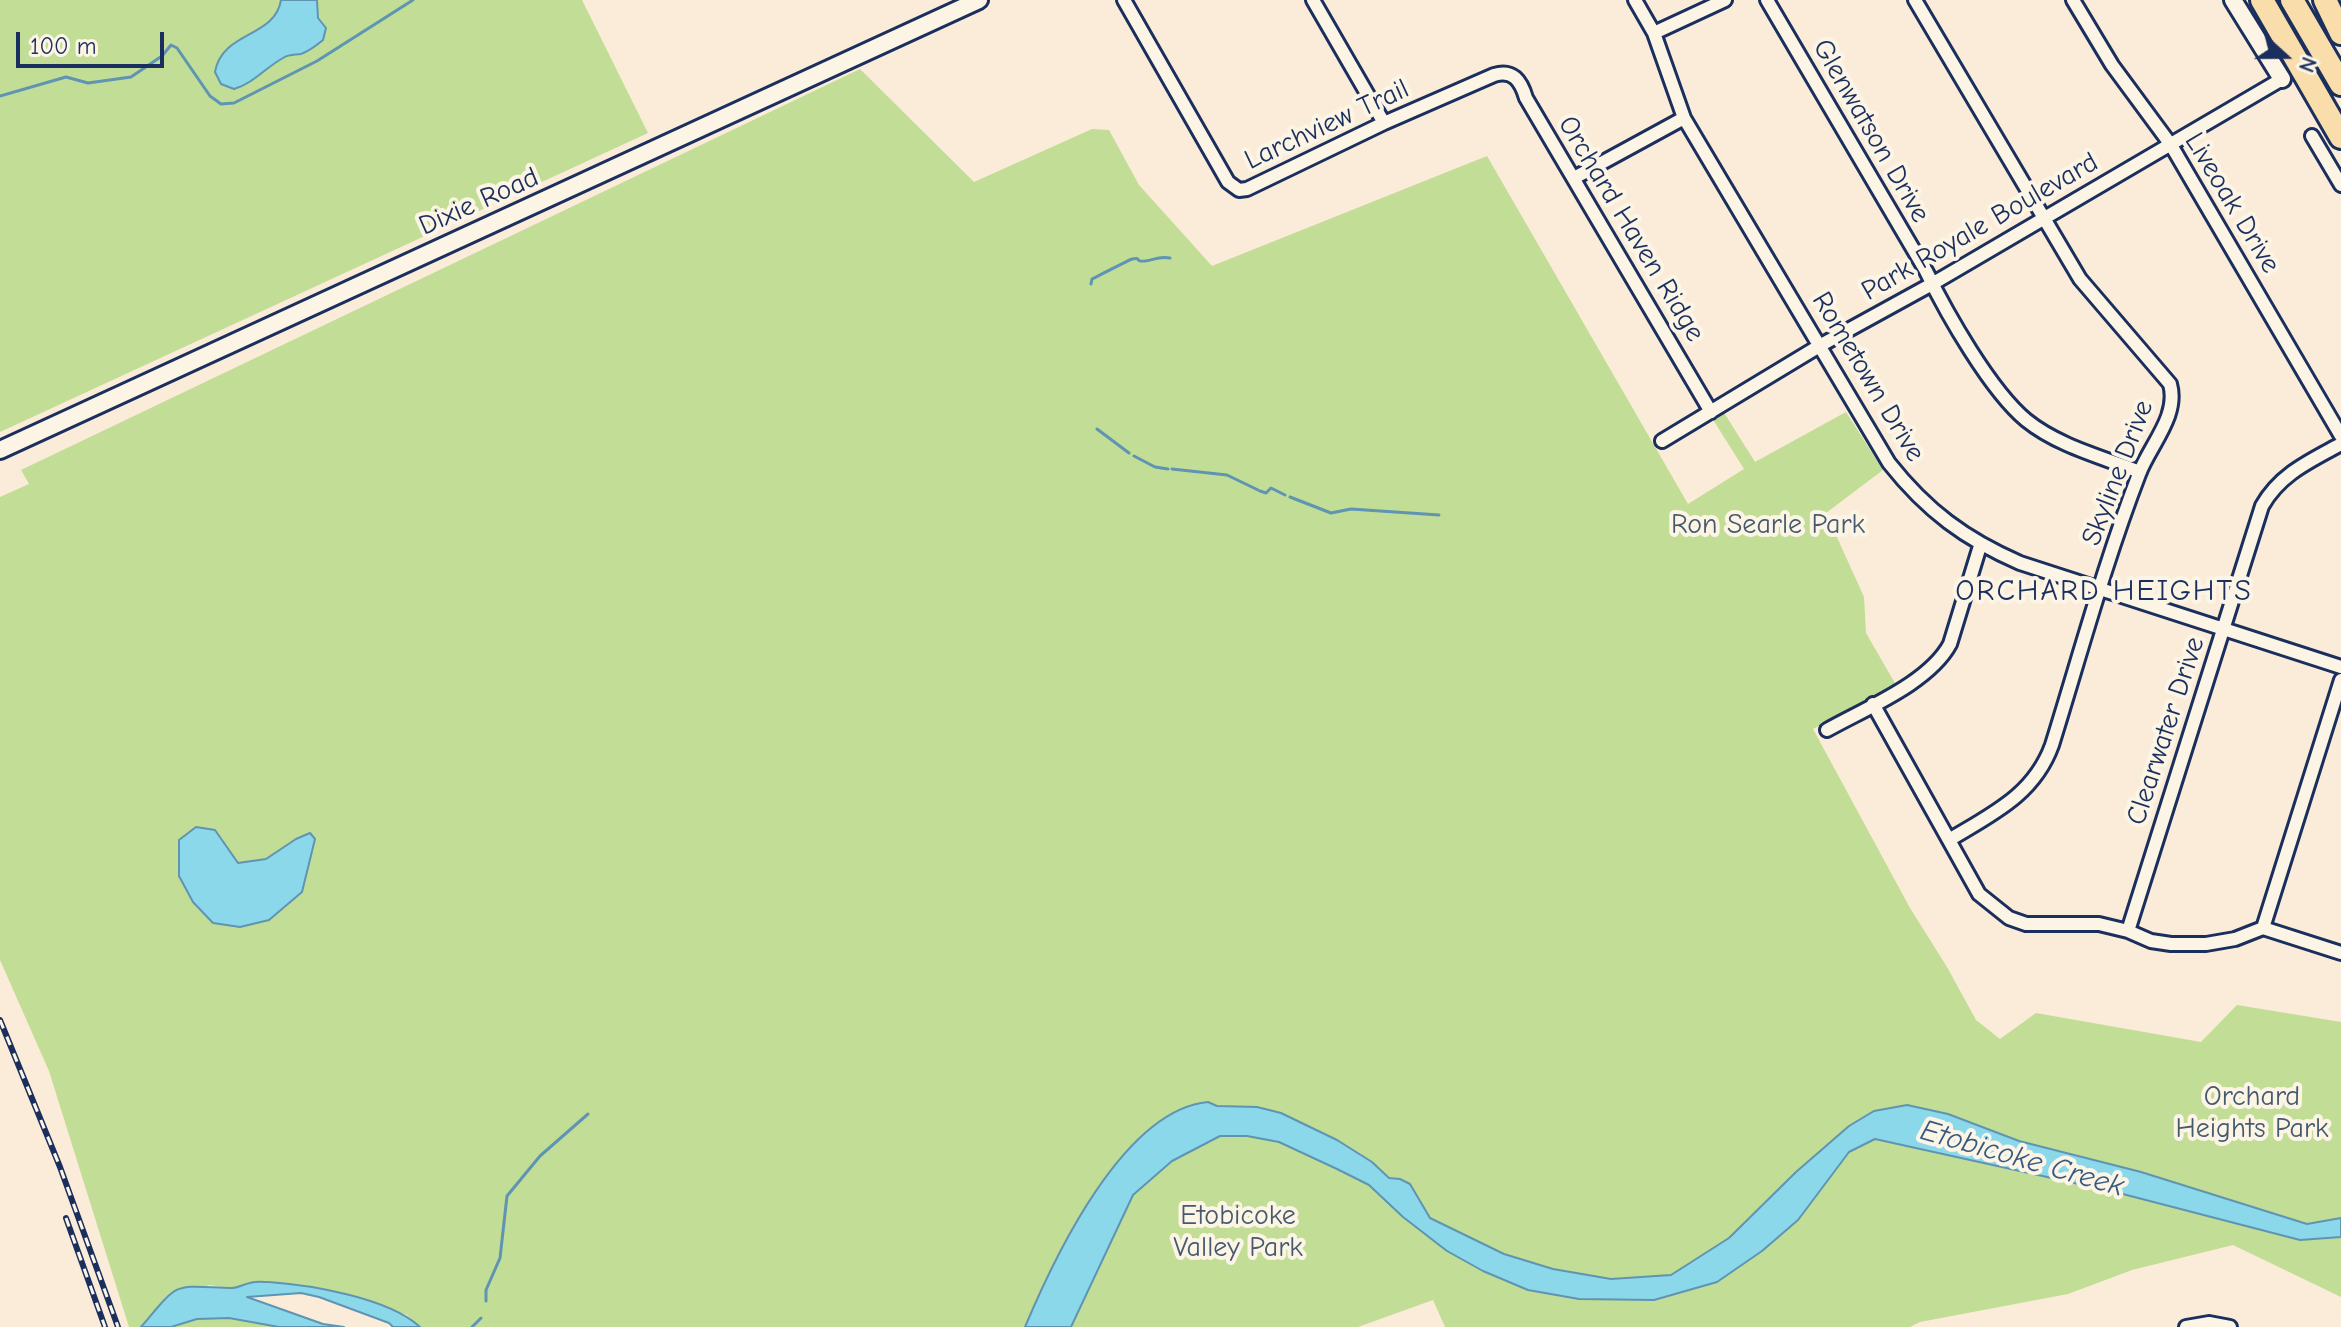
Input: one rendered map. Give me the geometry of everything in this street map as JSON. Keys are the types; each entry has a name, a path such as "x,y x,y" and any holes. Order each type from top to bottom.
{"highway":[{"path":"2248,0 2305,74"},
{"path":"2262,0 2341,137"},
{"path":"2292,0 2341,84"},
{"path":"2325,0 2341,33"}],"main road":[{"name":"Dixie Road","path":"0,450 979,0"},
{"path":"2233,0 2282,79"}],"street":[{"name":"Larchview Trail","path":"1124,0 1228,182 1236,189 1247,189 1384,123 1494,75 1508,73"},
{"path":"1313,0 1384,123"},
{"name":"Rometown Drive","path":"1635,0 1654,33 1684,118 1889,463 1908,488 1980,546 2020,563 2341,667"},
{"path":"1654,33 1725,0"},
{"name":"Glenwatson Drive","path":"1767,0 1994,385 2026,420 2062,441 2140,472"},
{"name":"Skyline Drive","path":"1915,0 2080,279 2170,384 2173,397 2170,413 2140,472 2042,770 2017,799 1949,840"},
{"name":"Liveoak Drive","path":"2073,0 2112,65 2171,145 2341,436"},
{"name":"Orchard Haven Ridge","path":"1508,73 1520,83 1711,412"},
{"name":"Park Royale Boulevard","path":"1662,441 1821,345 1932,284 2282,79"},
{"path":"1574,178 1684,118"},
{"path":"2312,136 2341,185"},
{"name":"Clearwater Drive","path":"2128,931 2258,515 2268,495 2292,471 2341,444"},
{"path":"1827,730 1920,679 1943,658 1980,546"},
{"path":"2263,928 2341,680"},
{"path":"1873,704 1979,894 2009,918 2026,924 2099,924 2151,941 2188,944 2235,939 2263,928 2341,953"},
{"path":"2186,1327 2209,1323 2230,1327"}],"green space":[{"path":"0,0 582,0 648,133 0,432"},
{"path":"860,69 974,182 1092,129 1109,130 1139,185 1212,266 1487,156 1688,504 1744,469 1712,418 1723,411 1755,462 1846,412 1883,470 1826,513 1864,597 1866,633 1896,685 1813,729 1910,908 1976,1020 2000,1039 2036,1013 2201,1042 2237,1005 2341,1022 2341,1218 2307,1224 2141,1172 2019,1141 1948,1114 1849,1126 1796,1172 1729,1238 1671,1276 1611,1279 1553,1269 1504,1254 1430,1218 1410,1184 1389,1178 1372,1162 1337,1140 1281,1113 1257,1107 1217,1106 1208,1102 1177,1111 1148,1131 1120,1159 1073,1228 1025,1327 420,1327 407,1315 305,1285 250,1283 236,1289 210,1285 167,1296 141,1327 129,1327 49,1071 0,960 0,497 29,484 21,470"},
{"name":"Etobicoke Valley Park","path":"1220,1136 1247,1136 1279,1142 1369,1185 1403,1217 1447,1251 1483,1271 1528,1290 1717,1282 1762,1251 1798,1220 1849,1152 1875,1139 2115,1192 2300,1240 2341,1237 2341,1297 2233,1245 2132,1270 2068,1294 1920,1322 1910,1327 1445,1327 1433,1300 1358,1327 1071,1327 1133,1195 1172,1161"},
{"path":"229,1318 279,1327 171,1327 197,1319"}],"water":[{"path":"281,0 317,0 318,18 326,28 323,40 304,53 285,57 241,86 234,89 221,84 215,72 227,49 269,22"},
{"path":"196,827 215,830 238,863 266,859 310,833 315,839 302,892 269,920 240,927 213,923 193,902 179,876 179,840"},
{"name":"Etobicoke Creek","path":"1208,1102 1217,1106 1257,1107 1281,1113 1337,1140 1372,1162 1389,1178 1410,1184 1430,1218 1504,1254 1553,1269 1611,1279 1671,1275 1729,1238 1796,1172 1849,1126 1874,1111 1907,1105 1948,1114 2019,1141 2141,1172 2307,1224 2341,1218 2341,1237 2300,1240 2115,1192 1875,1139 1849,1152 1798,1220 1762,1251 1717,1282 1654,1300 1579,1299 1528,1290 1483,1271 1447,1251 1403,1217 1369,1185 1279,1142 1247,1136 1220,1136 1172,1161 1133,1195 1071,1327 1025,1327 1073,1228 1120,1159 1148,1131 1177,1111"},
{"path":"252,1282 306,1286 370,1301 389,1308 420,1327 393,1327 319,1297 301,1293 247,1297 323,1324 344,1327 279,1327 229,1318 197,1319 171,1327 141,1327 171,1293 179,1289 234,1288"}],"waterway":[{"path":"0,96 66,77 88,83 131,77 162,56 171,45 177,48 210,96 221,104 234,103 317,61 413,0"},
{"path":"1091,284 1092,279 1132,259 1148,261 1170,258"},
{"path":"1097,429 1129,453"},
{"path":"1134,456 1155,467 1168,469"},
{"path":"1172,469 1227,475 1258,490"},
{"path":"1260,491 1266,493 1271,488 1285,495"},
{"path":"1290,497 1331,513 1351,509 1439,515"},
{"path":"486,1301 486,1290 500,1258 507,1196 540,1156 588,1114"},
{"path":"472,1327 481,1318"}],"railway":[{"path":"0,1020 60,1167 118,1327"},
{"path":"66,1218 105,1327"}],"district":[{"name":"ORCHARD HEIGHTS","path":"2104,592"}],"park label":[{"name":"Ron Searle Park","path":"1768,525"},
{"name":"Orchard Heights Park","path":"2252,1113"}]}
